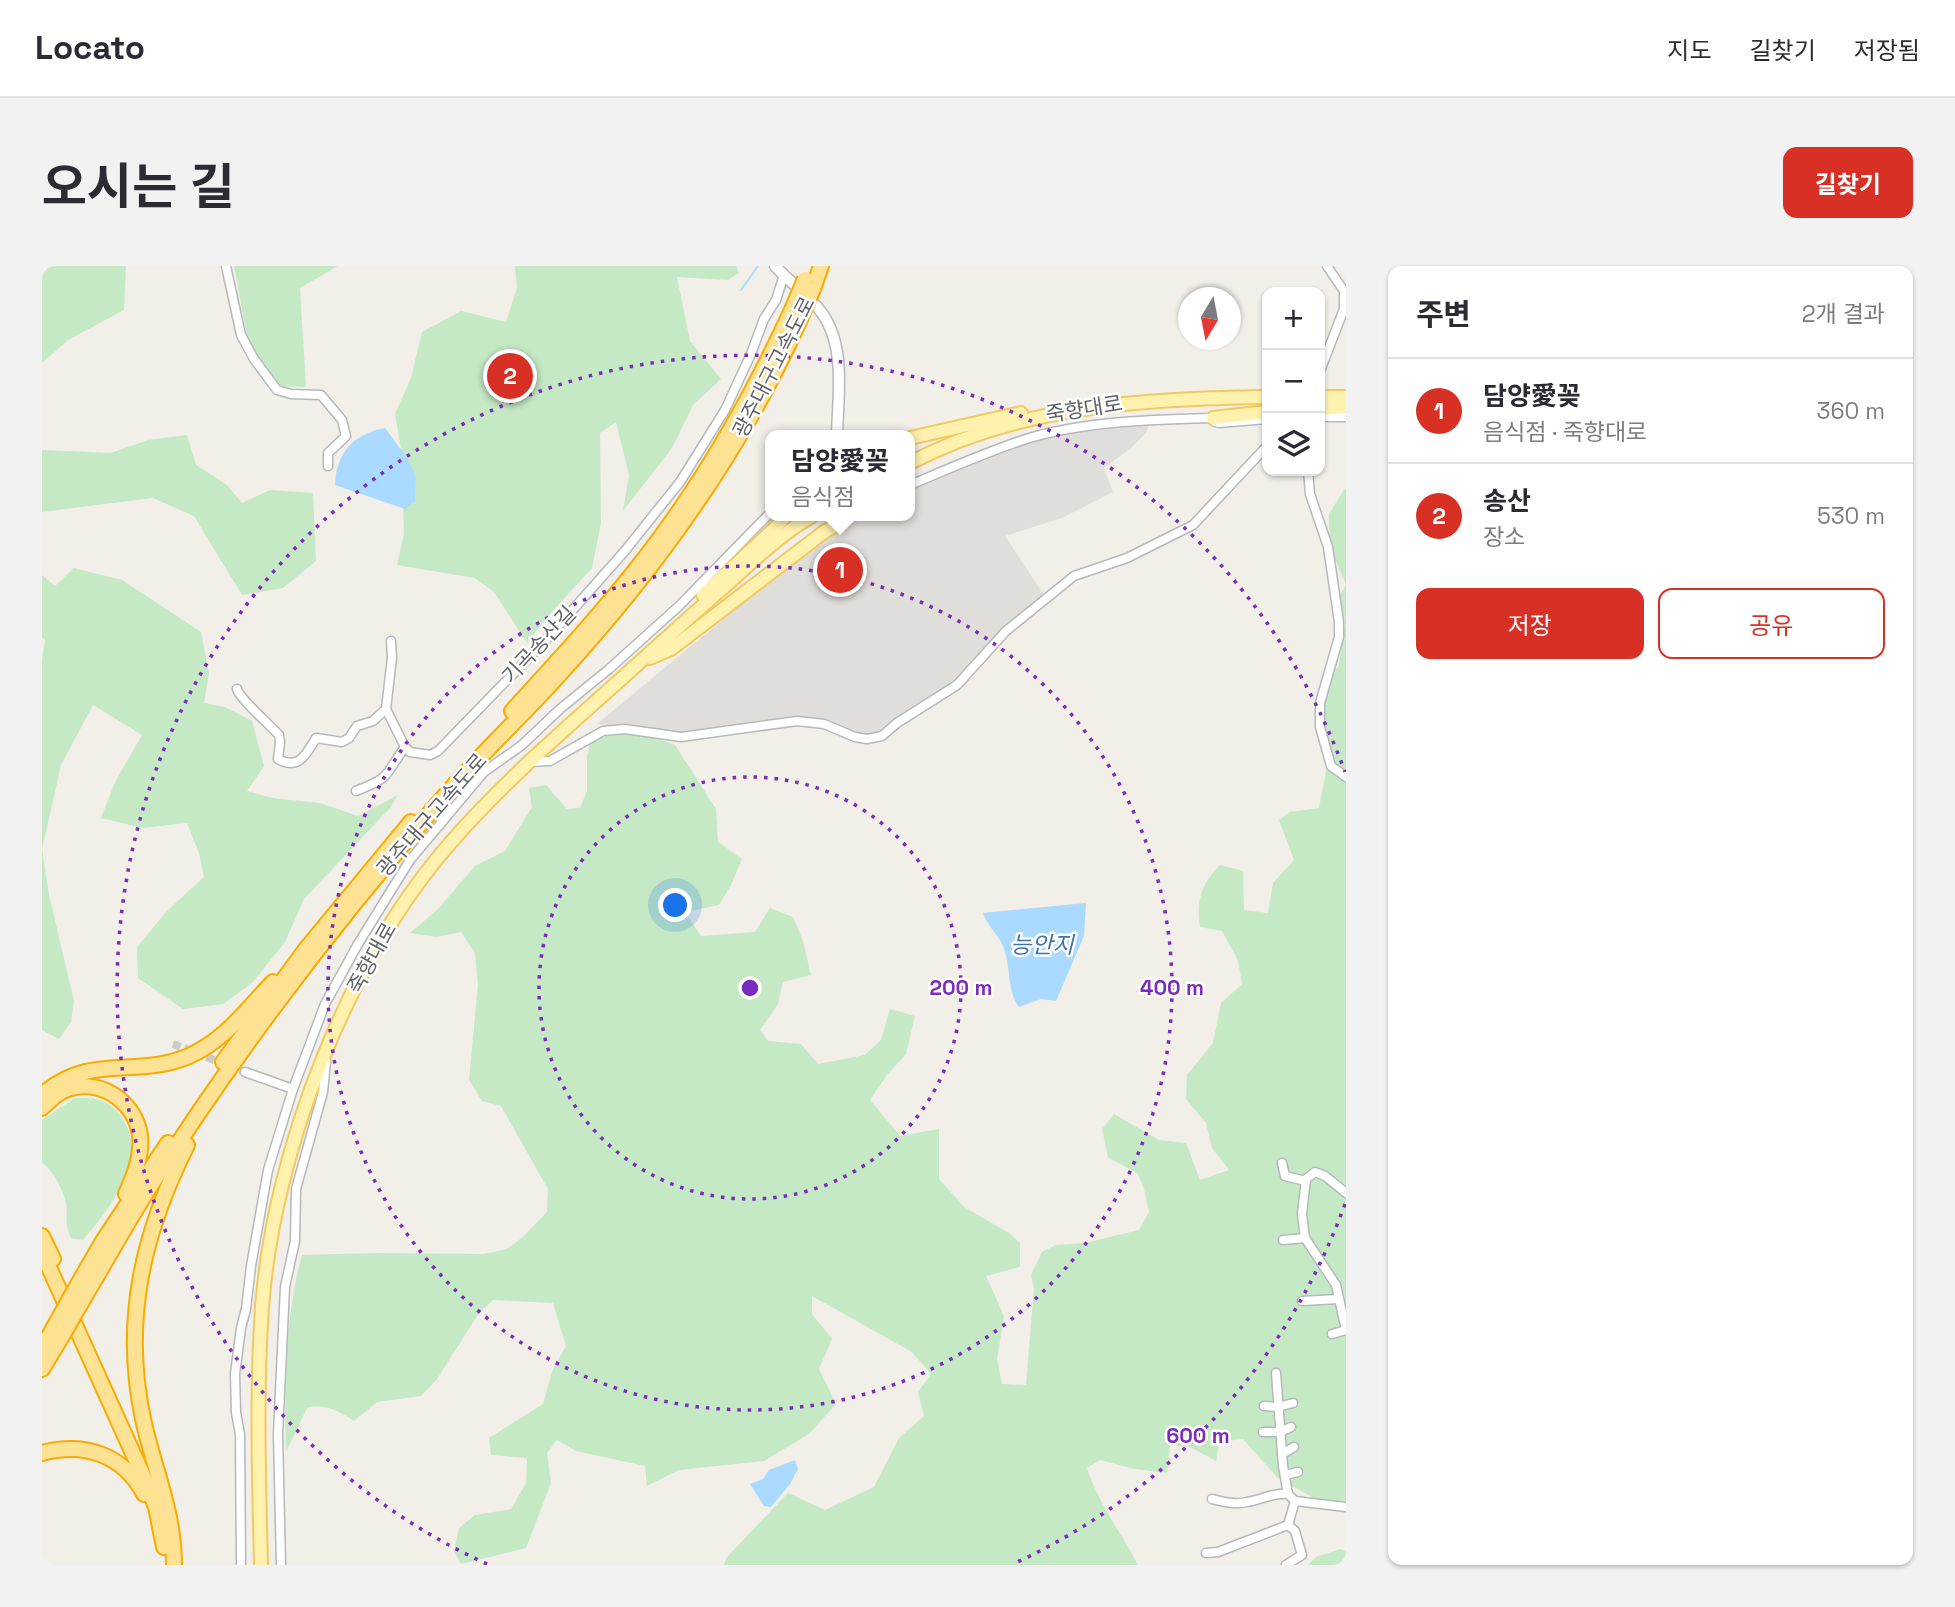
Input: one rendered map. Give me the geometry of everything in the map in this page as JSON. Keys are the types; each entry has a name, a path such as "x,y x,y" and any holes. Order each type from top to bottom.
{"highway":[{"name":"광주대구고속도로","path":"42,1369 57,1333 81,1291 215,1090 314,956 450,789 559,676 652,566 720,469 784,355 809,278 821,266"},
{"name":"광주대구고속도로","path":"81,1291 103,1241 208,1084 306,949 400,834 552,668 645,559 687,499 744,407 796,314"},
{"path":"42,1095 58,1082 77,1073 170,1063 209,1045 225,1034 306,949"},
{"path":"42,1108 65,1090 80,1087 99,1088 115,1095 127,1105 135,1118 140,1135 137,1167 103,1241"},
{"path":"166,1565 170,1518 139,1400 135,1319 143,1260 163,1194 215,1090"},
{"path":"42,1236 151,1478 174,1565"},
{"path":"42,1252 145,1480 168,1538"},
{"name":"광주대구고속도로","path":"42,1349 57,1333"},
{"path":"42,1453 64,1448 86,1449 107,1456 126,1469 140,1486 168,1538"}],"main road":[{"name":"죽향대로","path":"915,461 985,431 1031,417 1063,411 1173,398 1262,397"},
{"path":"1325,397 1346,397"},
{"path":"1325,409 1346,407"},
{"path":"915,437 1034,411 1063,411"},
{"path":"1213,418 1262,413"},
{"path":"685,622 708,590 781,521"},
{"name":"죽향대로","path":"261,1565 258,1417 264,1290 275,1215 287,1166 328,1048 373,953 397,913 450,843 529,762 763,551 805,521"},
{"path":"640,662 671,649 840,521"}],"street":[{"path":"226,266 241,335 254,359 277,390 291,394 320,395 342,420 346,436 328,453 328,466"},
{"path":"775,266 820,310 834,333 839,363 837,430"},
{"path":"1325,358 1344,309 1343,291 1327,266"},
{"name":"기곡송산길","path":"405,747 417,755 430,755 438,751 545,641 654,515 693,462 725,410 764,319 776,300 784,275"},
{"path":"1325,417 1346,417"},
{"path":"915,483 978,456 1028,439 1074,429 1141,421 1213,418 1219,423 1262,419"},
{"path":"529,762 550,761 603,731 625,729 681,737 797,721 824,724 855,737 867,739 882,736 897,723 957,685 1006,631 1074,576 1127,558 1193,525 1262,451"},
{"path":"1308,476 1310,494 1328,547 1339,622 1339,637 1320,703 1320,727 1331,766 1346,777"},
{"path":"241,1565 240,1434 236,1413 238,1351 268,1170 293,1088 325,1004 410,860 484,772 522,744 679,606 765,518"},
{"path":"356,791 381,781 405,747 386,709 391,641"},
{"path":"237,690 242,700 252,706 279,735 278,760 284,763 295,763 304,759 316,738 342,741 349,738 357,726 373,721 386,709"},
{"path":"281,1565 278,1434 285,1287 295,1241 296,1189 323,1092 328,1048"},
{"path":"245,1072 293,1088"},
{"path":"1282,1163 1285,1176 1306,1181"},
{"path":"1332,1334 1346,1330 1336,1285 1305,1238 1302,1214 1306,1181 1315,1172 1325,1176 1346,1193"},
{"path":"1283,1240 1305,1238"},
{"path":"1302,1301 1338,1299"},
{"path":"1276,1373 1284,1475 1288,1494 1295,1502 1346,1507"},
{"path":"1264,1406 1278,1407 1293,1403"},
{"path":"1264,1432 1280,1432 1291,1427"},
{"path":"1282,1454 1294,1447"},
{"path":"1284,1475 1298,1472"},
{"path":"1212,1499 1230,1504 1246,1503 1279,1493 1288,1494"},
{"path":"1288,1525 1295,1502"},
{"path":"1206,1553 1219,1552 1288,1525"},
{"path":"1286,1565 1302,1555 1295,1531 1288,1525"}],"shaded area":[{"path":"1149,425 1146,433 1131,448 1104,468 1113,492 1062,518 1005,536 1044,595 1005,626 957,682 891,722 881,733 856,735 797,718 767,720 681,736 597,724 821,538 850,521 915,521 915,487 981,457 1029,442 1072,433"}],"green space":[{"path":"42,266 126,266 124,310 68,340 42,363"},
{"path":"234,266 338,266 300,288 306,387 274,386 247,336"},
{"path":"515,266 736,266 739,273 728,280 677,277 690,341 721,379 693,405 672,448 623,511 629,475 616,422 600,433 601,523 592,568 527,643 494,592 475,578 397,565 404,534 402,455 395,414 411,378 422,332 461,311 506,322 517,288"},
{"path":"187,435 196,465 227,485 242,503 270,490 313,493 316,561 283,588 242,595 194,516 153,498 42,512 42,450 111,453 148,440"},
{"path":"1345,488 1346,585 1330,548 1329,514"},
{"path":"74,568 122,580 201,632 209,673 204,703 225,707 252,721 264,766 247,791 272,798 320,803 358,816 398,795 390,808 304,899 285,942 253,982 223,1004 183,1009 138,978 137,947 167,911 204,877 199,853 187,823 143,828 101,818 115,782 142,735 93,705 61,765 42,849 42,660 45,640 42,637 42,575 55,586"},
{"path":"1346,585 1346,1505 1317,1500 1277,1477 1243,1439 1219,1442 1216,1461 1190,1447 1170,1445 1167,1473 1135,1469 1100,1460 1087,1468 1103,1505 1138,1565 724,1565 727,1557 788,1493 825,1510 874,1487 899,1438 924,1416 918,1392 931,1374 912,1352 812,1296 812,1314 832,1339 819,1369 836,1404 809,1434 764,1461 679,1470 647,1486 645,1466 576,1451 557,1440 547,1453 551,1483 526,1548 461,1564 454,1551 459,1528 475,1515 511,1509 526,1483 527,1458 491,1455 489,1438 543,1404 553,1369 566,1346 553,1303 493,1300 479,1313 437,1379 421,1396 377,1402 354,1421 332,1409 307,1408 286,1452 285,1403 289,1327 302,1255 484,1254 507,1249 547,1212 548,1189 501,1106 482,1101 469,1080 478,985 475,953 461,932 437,937 410,933 438,909 475,866 505,851 532,807 529,788 546,785 567,809 580,808 587,791 587,756 591,739 623,732 653,737 675,745 716,809 718,842 742,859 719,905 685,912 701,936 755,932 770,908 793,917 803,941 811,975 783,982 778,1004 760,1030 768,1041 801,1044 818,1064 865,1055 881,1040 890,1009 915,1016 906,1054 870,1100 900,1136 939,1129 939,1179 964,1207 1009,1233 1020,1243 1020,1267 986,1276 1004,1316 997,1359 1002,1384 1026,1385 1034,1288 1031,1275 1042,1252 1056,1245 1085,1243 1139,1230 1149,1212 1138,1174 1108,1157 1102,1129 1114,1114 1159,1140 1186,1143 1200,1180 1229,1170 1212,1148 1206,1123 1186,1099 1187,1075 1213,1043 1221,1003 1242,984 1238,960 1222,931 1200,927 1201,894 1208,879 1220,865 1243,871 1244,910 1268,913 1273,883 1294,860 1279,820 1290,812 1319,808 1327,766 1324,709 1328,686 1339,664 1345,623 1339,597"},
{"path":"42,849 49,895 74,1001 71,1022 59,1039 42,1030"},
{"path":"75,1098 99,1100 114,1109 128,1130 131,1146 124,1180 105,1212 83,1240 71,1238 63,1192 54,1175 42,1163 42,1120"},
{"path":"1341,1549 1346,1552 1346,1565 1308,1565 1316,1557"}],"water":[{"path":"385,428 405,455 416,476 415,501 405,509 335,485 339,463 348,447 364,435"},
{"name":"능안지","path":"1086,903 1084,936 1056,1001 1041,999 1019,1007 1013,994 1003,946 983,913"},
{"path":"795,1460 798,1469 790,1484 771,1507 764,1506 750,1484 763,1479 769,1470"}],"waterway":[{"path":"741,290 758,266"}],"tunnel":[{"path":"173,1044 245,1072"}],"place":[{"name":"송산","path":"510,376"},
{"name":"담양愛꽂","path":"840,570"}]}
